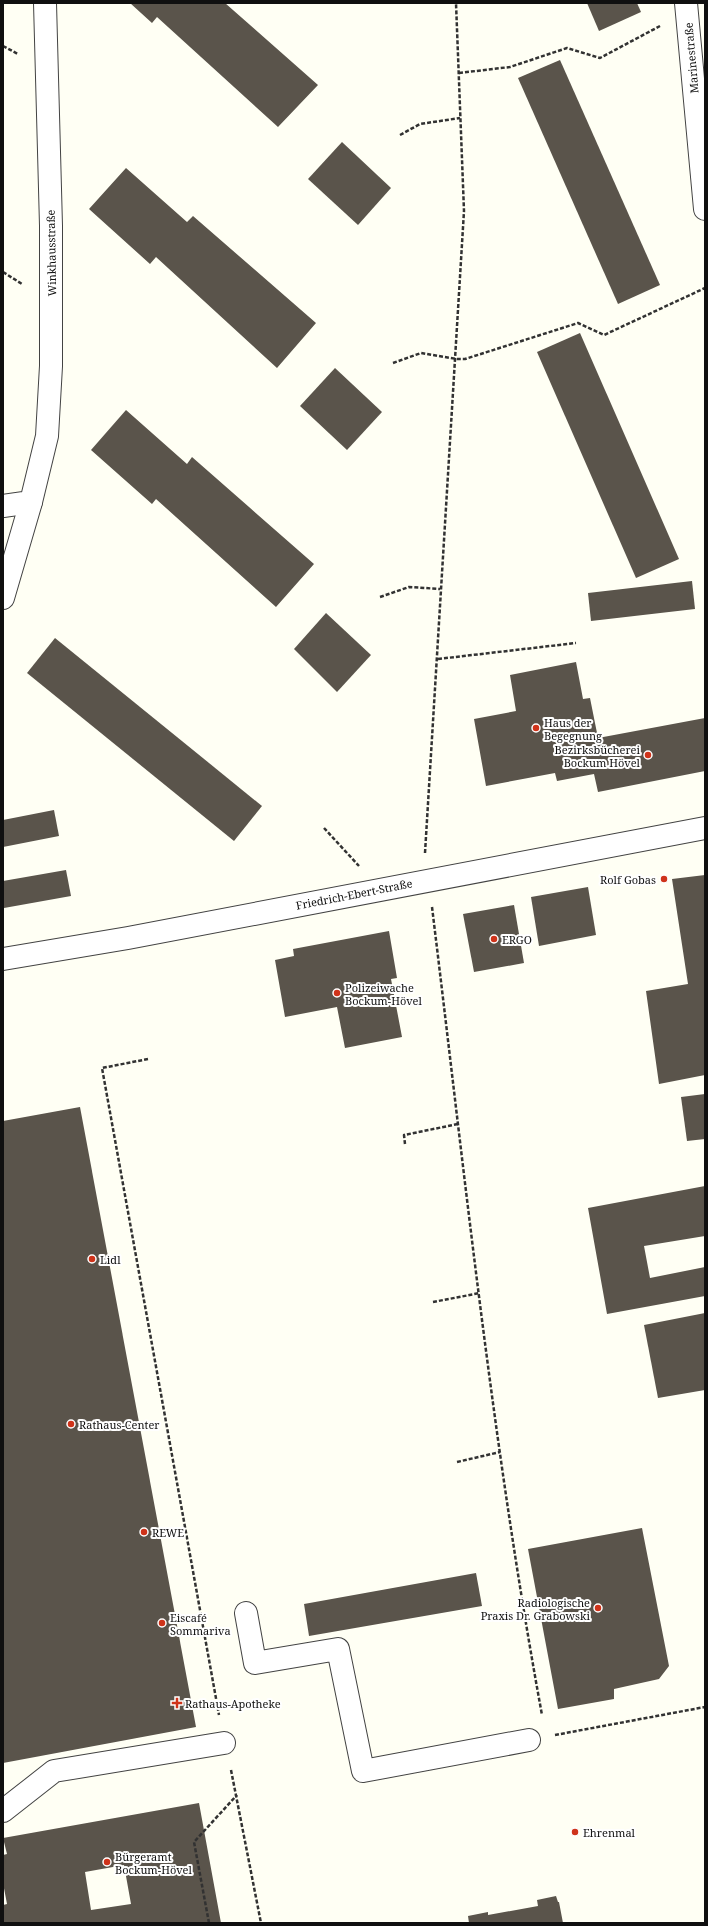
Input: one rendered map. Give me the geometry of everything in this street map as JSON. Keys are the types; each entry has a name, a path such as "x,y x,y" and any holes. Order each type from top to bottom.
{"street":[{"name":"Winkhausstraße","path":"3,598 31,502 48,436 51,366 51,226 45,3"},
{"name":"Marinestraße","path":"687,13 705,209"},
{"path":"3,506 31,502"},
{"name":"Friedrich-Ebert-Straße","path":"3,958 128,938 705,828"},
{"path":"246,1613 255,1663 338,1649 363,1771 529,1740"},
{"path":"3,1811 54,1771 224,1743"}],"path":[{"path":"459,73 510,67 566,48 600,58 661,25 687,13"},
{"path":"400,135 420,124 460,118"},
{"path":"393,362 421,353 465,359 578,323 604,335 705,288"},
{"path":"380,596 409,587 440,589"},
{"path":"438,659 576,643"},
{"path":"324,828 380,889"},
{"path":"148,1059 102,1068 224,1743 237,1795 261,1923"},
{"path":"405,1144 404,1135 458,1124"},
{"path":"433,1302 480,1293"},
{"path":"457,1462 500,1452"},
{"path":"529,1740 705,1707"},
{"path":"209,1923 194,1842 237,1795"}],"building":[{"path":"130,3 225,3 318,85 278,127 157,17 152,23"},
{"path":"587,3 637,3 641,12 599,31"},
{"path":"560,60 660,285 618,304 518,78"},
{"path":"342,142 391,188 358,225 308,179"},
{"path":"126,168 187,222 193,216 316,323 277,368 156,257 150,264 89,209"},
{"path":"580,333 679,559 636,578 537,352"},
{"path":"335,368 382,412 347,450 300,406"},
{"path":"126,410 187,464 192,457 314,564 276,607 156,499 152,504 91,450"},
{"path":"692,581 695,609 591,621 588,593"},
{"path":"326,613 371,655 337,692 294,649"},
{"path":"55,638 262,806 234,841 27,673"},
{"name":"Haus der Begegnung","path":"576,662 583,699 590,698 598,738 705,718 705,771 598,792 594,774 557,781 555,773 486,786 474,719 516,711 510,675"},
{"path":"54,810 59,836 3,847 3,820"},
{"path":"66,870 71,896 4,908 3,881"},
{"path":"705,875 705,1075 659,1084 646,991 688,984 672,879"},
{"path":"588,887 596,935 539,946 531,897"},
{"name":"ERGO","path":"514,905 524,963 474,972 463,914"},
{"name":"Polizeiwache Bockum-Hövel","path":"389,931 397,978 391,979 402,1037 345,1048 337,1007 285,1017 275,960 294,956 293,949"},
{"path":"705,1094 705,1139 687,1141 681,1097"},
{"name":"Rathaus-Center","path":"80,1107 196,1727 3,1763 3,1121"},
{"path":"705,1186 705,1236 644,1246 650,1278 705,1267 705,1296 607,1314 588,1208"},
{"path":"705,1313 705,1390 658,1398 644,1325"},
{"name":"Radiologische Praxis Dr. Grabowski","path":"642,1528 669,1666 659,1679 614,1689 614,1699 558,1709 528,1549"},
{"path":"476,1573 482,1606 309,1636 304,1604"},
{"name":"Bürgeramt Bockum-Hövel","path":"199,1803 221,1923 3,1923 3,1905 7,1904 3,1883 3,1855 7,1854 3,1838","holes":["124,1865 131,1904 91,1910 85,1872"]},
{"path":"556,1896 559,1902 563,1923 469,1923 468,1916 488,1912 488,1915 538,1906 537,1900"}],"place":[{"name":"Haus der Begegnung","path":"536,728"},
{"name":"Bezirksbücherei Bockum Hövel","path":"648,755"},
{"name":"Rolf Gobas","path":"664,879"},
{"name":"ERGO","path":"494,939"},
{"name":"Polizeiwache Bockum-Hövel","path":"337,993"},
{"name":"Lidl","path":"92,1259"},
{"name":"Rathaus-Center","path":"71,1424"},
{"name":"REWE","path":"144,1532"},
{"name":"Radiologische Praxis Dr. Grabowski","path":"598,1608"},
{"name":"Eiscafé Sommariva","path":"162,1623"},
{"name":"Rathaus-Apotheke","path":"177,1703"},
{"name":"Ehrenmal","path":"575,1832"},
{"name":"Bürgeramt Bockum-Hövel","path":"107,1862"}]}
